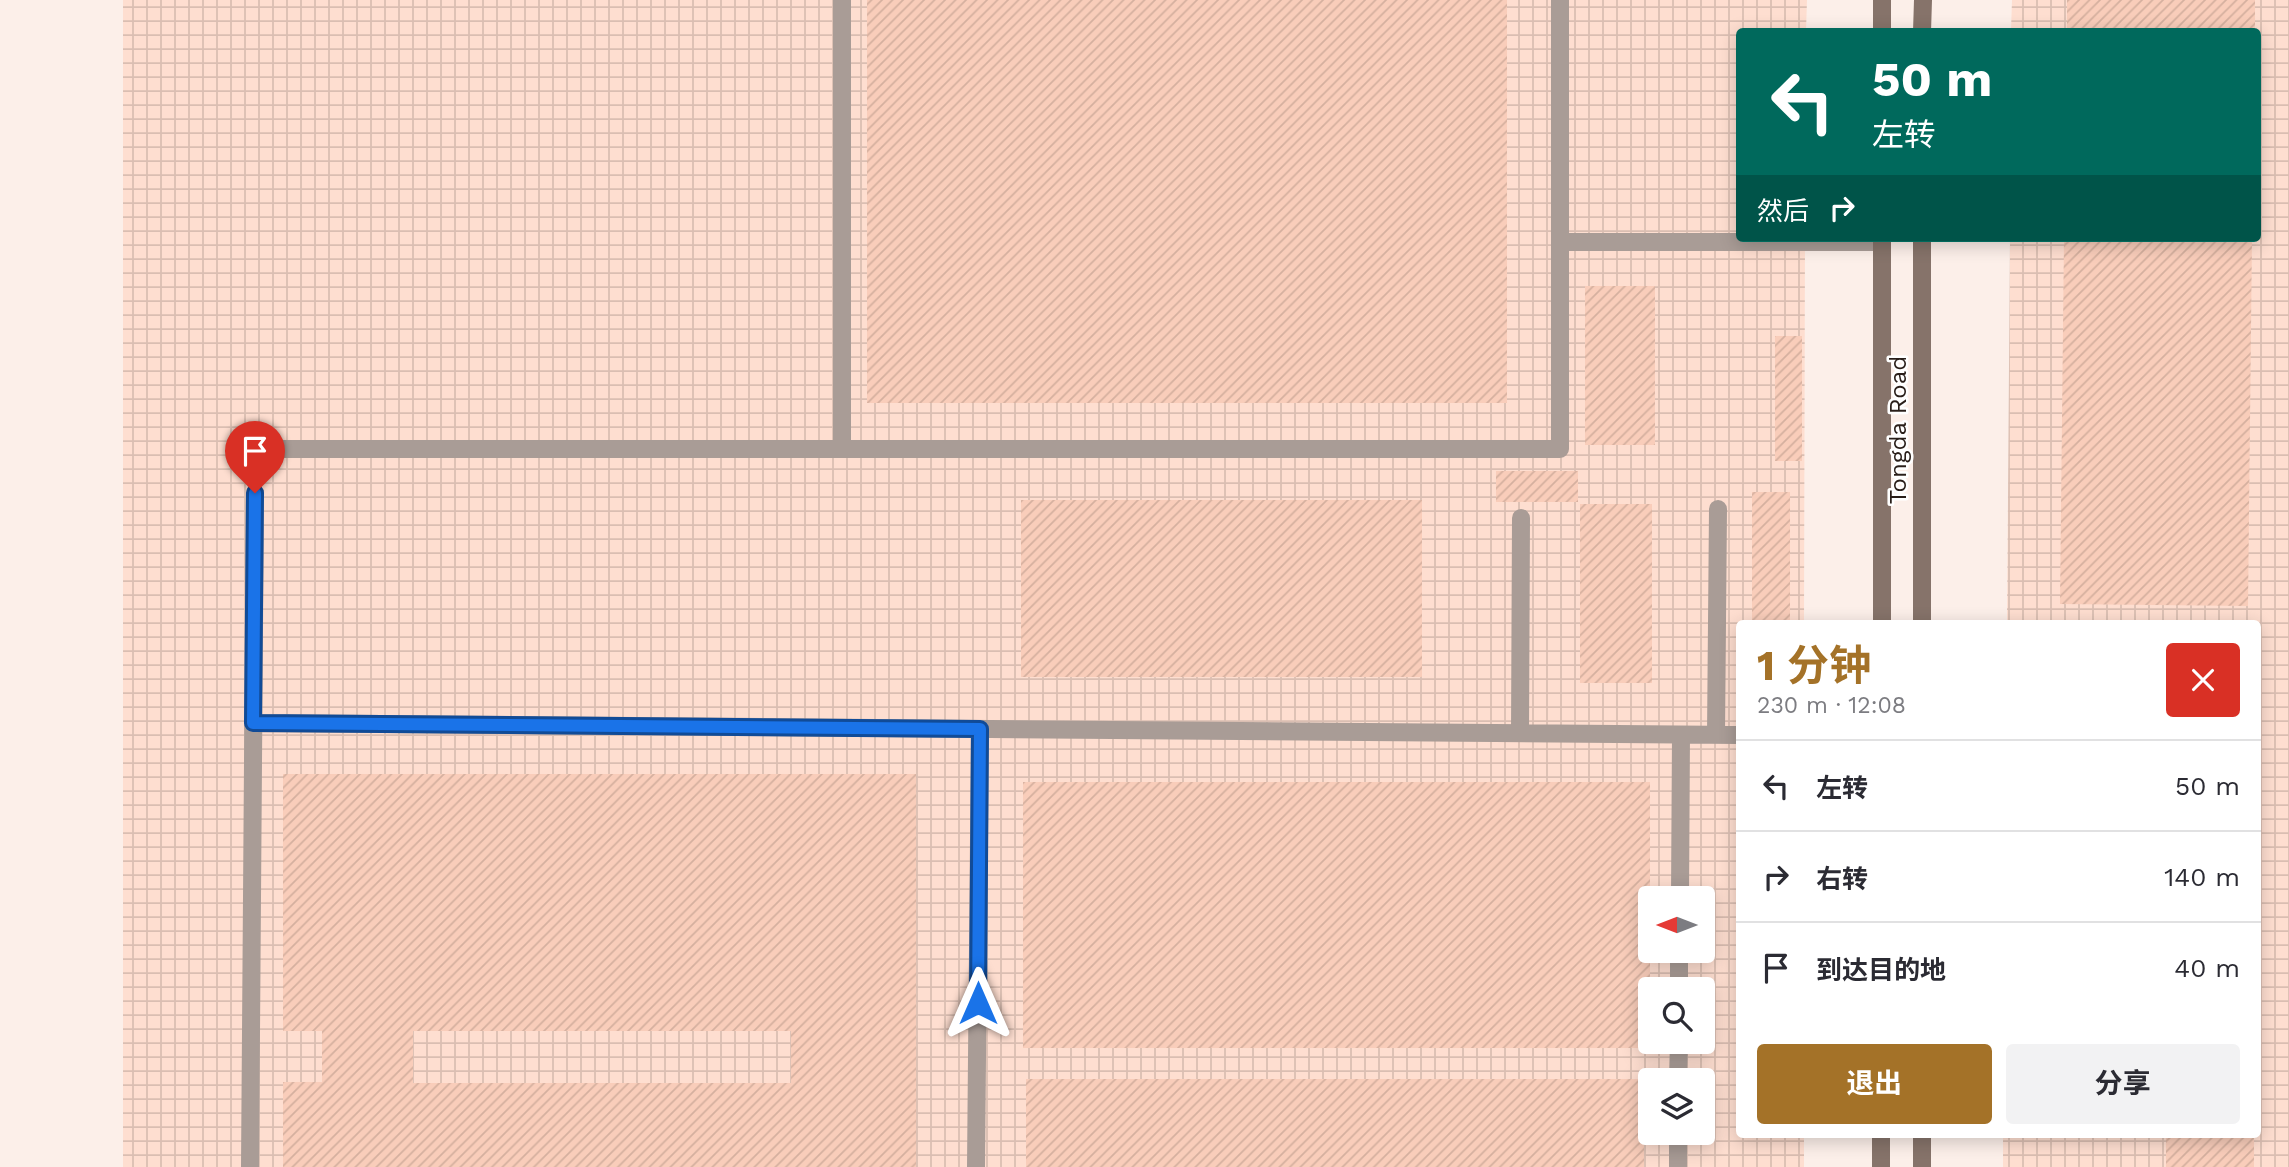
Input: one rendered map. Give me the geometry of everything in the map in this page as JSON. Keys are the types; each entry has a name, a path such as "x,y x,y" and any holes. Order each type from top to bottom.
{"street":[{"path":"1882,0 1882,28"},
{"path":"1923,0 1923,28"},
{"name":"Tongda Road","path":"1882,242 1882,620"},
{"name":"Tongda Road","path":"1922,242 1922,620"},
{"path":"1881,1138 1881,1167"},
{"path":"1922,1138 1922,1167"}],"lane":[{"path":"842,0 842,449"},
{"path":"256,449 1560,449 1560,0"},
{"path":"1560,242 1736,241"},
{"path":"250,1167 255,493"},
{"path":"1716,735 1718,509"},
{"path":"1520,733 1521,517"},
{"path":"253,723 1736,735"},
{"path":"976,1167 980,729"},
{"path":"1680,886 1681,735"},
{"path":"1678,1145 1678,1167"}],"shaded area":[{"path":"123,0 1807,0 1806,28 1736,28 1736,242 1805,242 1804,620 1736,620 1736,1138 1804,1138 1804,1167 123,1167"},
{"path":"2012,0 2289,0 2289,1167 2003,1167 2003,1138 2261,1138 2261,620 2007,620 2010,242 2261,242 2261,28 2011,28"}],"building":[{"path":"867,0 1507,0 1507,403 867,403"},
{"path":"2067,0 2255,0 2255,28 2067,28"},
{"path":"2064,242 2252,242 2248,606 2060,604"},
{"path":"1585,286 1655,286 1655,445 1585,445"},
{"path":"1775,336 1802,336 1802,461 1775,461"},
{"path":"1496,471 1578,471 1578,502 1496,502"},
{"path":"1752,492 1790,492 1790,620 1752,620"},
{"path":"1021,500 1422,500 1422,677 1021,677"},
{"path":"1580,504 1652,504 1652,683 1580,683"},
{"path":"283,774 916,774 916,1167 283,1167 283,1082 322,1082 322,1031 283,1031","holes":["413,1031 791,1031 791,1083 413,1083"]},
{"path":"1023,782 1650,782 1650,886 1638,886 1638,963 1650,963 1650,977 1638,977 1638,1048 1023,1048"},
{"path":"1026,1079 1638,1079 1638,1145 1644,1145 1644,1167 1026,1167"},
{"path":"2166,1138 2254,1138 2254,1167 2166,1167"}],"route":[{"path":"255,493 253,723 980,729 978,1003"}]}
